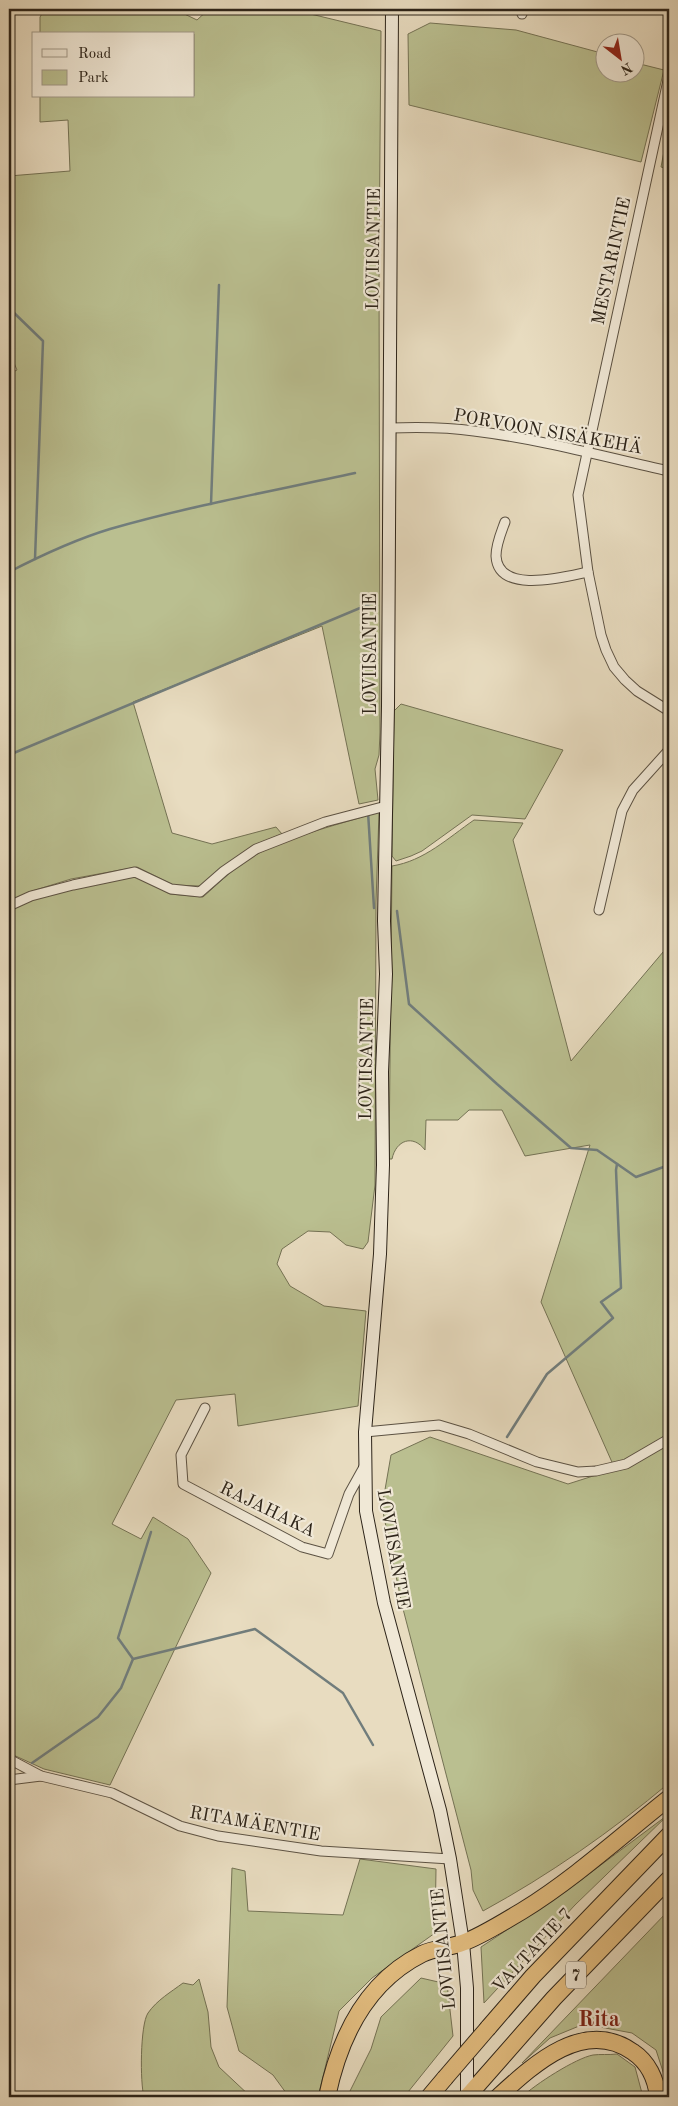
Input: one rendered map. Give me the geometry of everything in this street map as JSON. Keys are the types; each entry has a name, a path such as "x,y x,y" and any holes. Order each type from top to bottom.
{"highway":[{"path":"328,2097 336,2062 353,2020 373,1992 396,1970 423,1953 463,1943 522,1911 560,1885 669,1798"},
{"name":"VALTATIE 7","path":"429,2097 533,1976 669,1835"},
{"name":"7","path":"467,2097 554,1998 669,1879"},
{"path":"498,2097 522,2075 561,2049 574,2043 600,2039 626,2047 636,2054 647,2065 655,2080 658,2097"}],"main road":[{"name":"LOVIISANTIE","path":"392,9 386,974 382,1072 382,1185 380,1254 365,1432 364,1466 366,1511 384,1603 440,1810 450,1859 463,1943 467,1997 467,2097"}],"street":[{"name":"MESTARINTIE","path":"669,76 578,495 588,572 601,635 614,667 638,691 669,711"},
{"name":"PORVOON SISÄKEHÄ","path":"390,428 425,427 475,431 568,447 669,471"},
{"path":"504,522 496,548 496,557 501,571 508,577 527,581 588,572"},
{"path":"600,910 622,811 633,790 669,750"},
{"path":"9,906 31,896 73,884 136,872 171,889 200,892 224,871 256,848 325,822 386,806"},
{"name":"RAJAHAKA","path":"205,1408 181,1455 183,1484 302,1547 328,1554 349,1494 364,1466"},
{"path":"365,1432 439,1425 468,1434 537,1462 578,1472 596,1471 626,1464 669,1439"},
{"name":"RITAMÄENTIE","path":"9,1759 41,1776 112,1793 180,1826 218,1836 321,1851 450,1859"},
{"path":"9,1780 41,1776"}],"green space":[{"path":"45,9 174,9 197,20 209,9 290,9 381,31 379,264 380,732 379,755 375,769 378,800 359,804 322,626 133,702 172,833 212,844 276,827 282,834 252,846 218,870 200,886 173,885 137,867 71,879 29,892 9,901 9,374 17,370 9,351 9,176 70,171 68,120 40,122 40,98 195,98 195,32 40,32 40,17"},
{"path":"430,23 516,30 596,52 596,82 646,82 646,66 664,70 641,162 409,105 408,34"},
{"path":"669,125 669,169 661,167"},
{"path":"401,704 563,750 525,819 472,815 422,851 396,861 392,856 394,711"},
{"path":"379,812 376,902 375,1185 368,1242 363,1249 346,1245 330,1232 308,1231 282,1249 277,1264 290,1286 324,1306 366,1311 358,1406 238,1426 235,1394 176,1400 112,1524 141,1539 153,1517 188,1539 211,1573 110,1785 44,1769 9,1753 9,911 35,899 80,887 136,876 170,894 203,897 238,867 261,852 304,835"},
{"path":"474,820 523,823 513,840 571,1061 669,945 669,1783 579,1851 532,1883 483,1911 473,1890 471,1870 402,1605 382,1507 391,1455 430,1437 568,1484 615,1469 541,1302 590,1145 525,1156 502,1110 469,1110 458,1120 426,1120 425,1150 415,1142 406,1141 397,1147 392,1159 389,1159 392,866 425,854"},
{"path":"669,1814 575,1905 484,2003 481,1947 566,1891"},
{"path":"360,1859 436,1869 435,1933 372,1978 339,2011 318,2097 289,2097 273,2075 239,2051 227,2007 232,1868 245,1871 248,1911 343,1915"},
{"path":"669,1910 669,2090 656,2050 632,2033 584,2024 550,2038 522,2063"},
{"path":"421,1978 447,1984 453,2036 404,2097 347,2097 371,2049 381,2017"},
{"path":"199,1979 208,2012 211,2047 219,2067 251,2097 144,2097 142,2054 145,2019 160,2000 183,1983 193,1985"},
{"path":"617,2054 635,2067 643,2097 522,2097 545,2079 576,2061 593,2055"}],"waterway":[{"path":"211,504 219,285"},
{"path":"9,308 43,341 35,559"},
{"path":"9,572 59,548 110,529 201,506 355,473"},
{"path":"9,755 372,603"},
{"path":"9,727 11,754"},
{"path":"368,812 374,908"},
{"path":"397,911 409,1004 571,1148 597,1150 636,1177 669,1165"},
{"path":"507,1437 547,1374 613,1318 601,1302 621,1288 617,1164"},
{"path":"32,1763 98,1717 121,1688 133,1659 118,1638 151,1532"},
{"path":"133,1659 255,1629 343,1693 373,1745"}],"district":[{"name":"Rita","path":"599,2018"}]}
